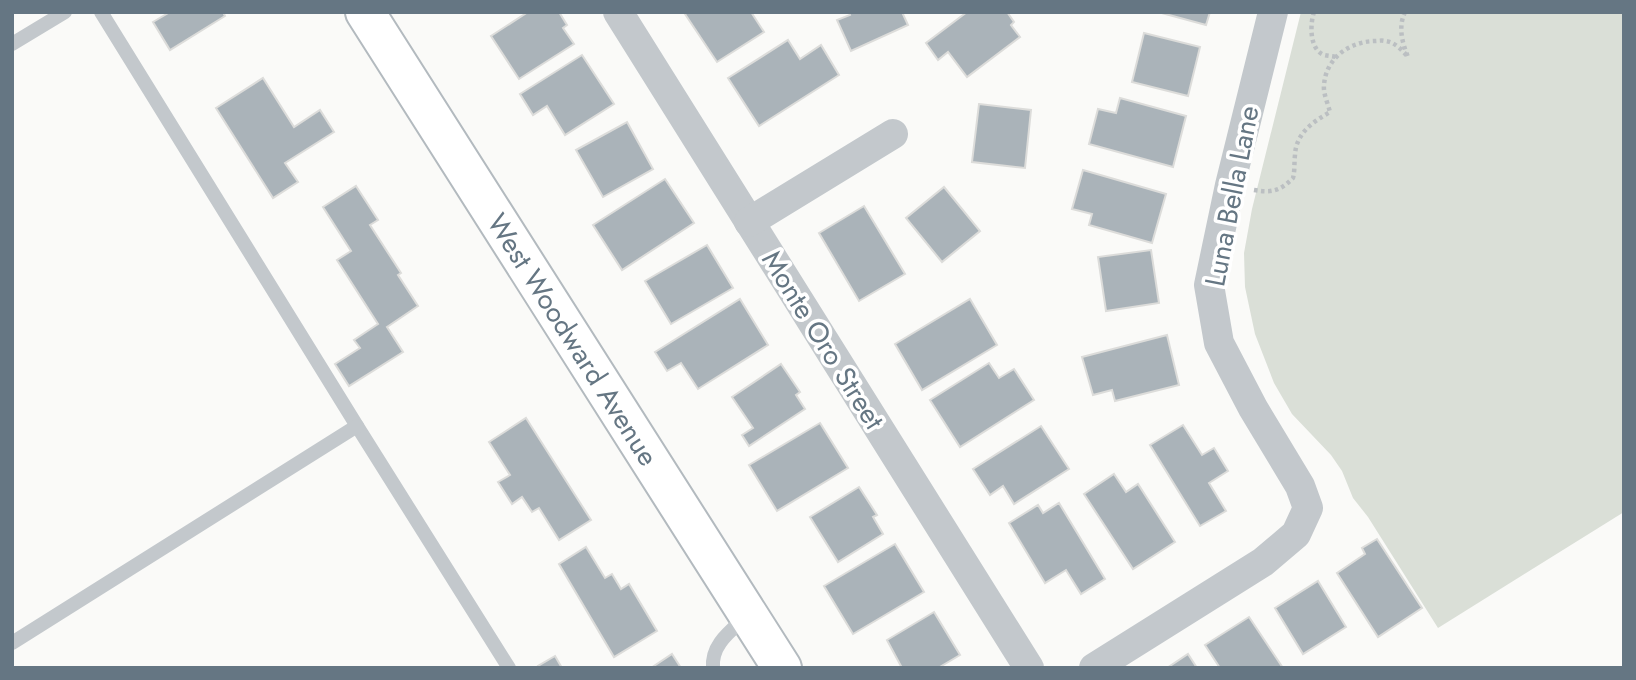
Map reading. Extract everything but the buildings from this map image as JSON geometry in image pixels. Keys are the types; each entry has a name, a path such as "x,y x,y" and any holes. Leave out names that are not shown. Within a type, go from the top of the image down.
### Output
{"street":[{"name":"West Woodward Avenue","path":"365,12 782,668"},
{"name":"Monte Oro Street","path":"618,12 1029,668"},
{"name":"Luna Bella Lane","path":"1094,668 1263,562 1296,534 1308,508 1300,486 1253,408 1219,343 1209,285 1230,185 1273,12"},
{"path":"749,222 893,134"}],"lane":[{"path":"12,44 65,12"},
{"path":"100,12 509,668"},
{"path":"12,643 357,426"},
{"path":"712,668 718,643 747,615"}],"path":[{"path":"1314,12 1311,35 1318,51 1323,55 1336,57"},
{"path":"1230,185 1270,193 1285,186 1293,178 1298,139 1310,125 1330,112 1324,89 1330,64 1354,44 1364,41 1386,41 1396,45 1408,57 1403,45 1401,21 1405,12"}],"shaded area":[{"path":"1301,12 1624,12 1624,512 1438,628 1368,517 1353,498 1342,471 1331,455 1292,414 1274,383 1255,334 1245,287 1244,253 1252,209"}]}
